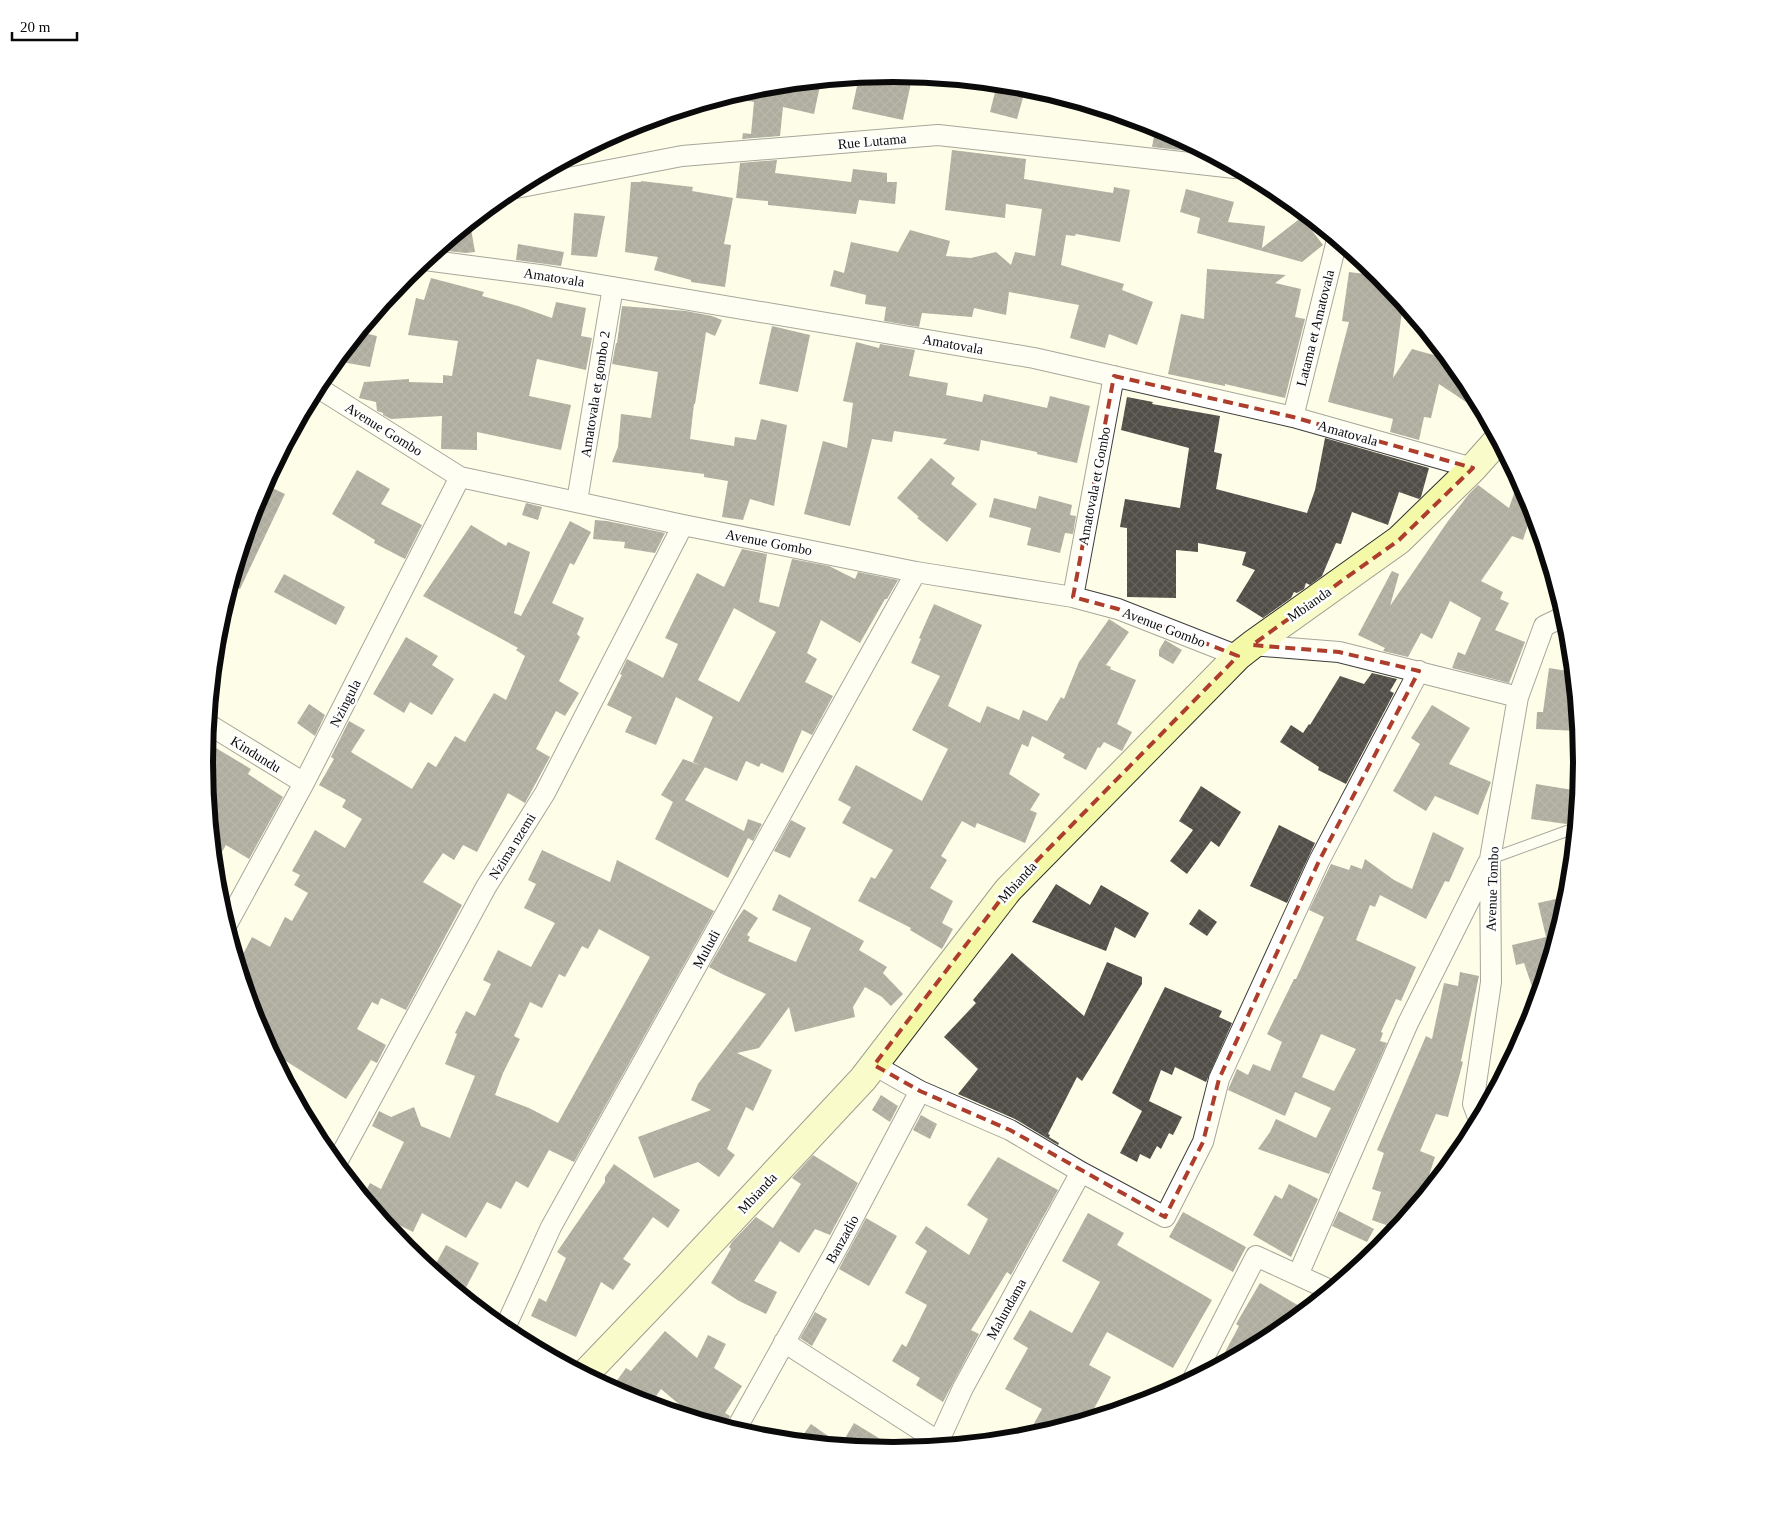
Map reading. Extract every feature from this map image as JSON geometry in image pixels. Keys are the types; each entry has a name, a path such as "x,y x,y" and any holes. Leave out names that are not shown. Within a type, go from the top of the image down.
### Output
{"street":[{"name":"Rue Lutama","path":"536,184 682,156 938,135 1218,166"},
{"name":"Latama et Amatovala","path":"1293,417 1335,246"},
{"name":"Amatovala","path":"434,261 547,276 1034,358 1293,417 1474,468"},
{"name":"Amatovala et gombo 2","path":"577,501 613,287"},
{"name":"Amatovala et Gombo","path":"1073,597 1114,376"},
{"name":"Avenue Gombo","path":"324,391 460,477 683,525 916,572 1073,597 1245,650 1340,652 1518,697"},
{"name":"Mbianda","path":"589,1370 864,1079 1008,890 1245,650 1399,540 1474,468 1494,445"},
{"name":"Nzingula","path":"231,917 304,784 460,477"},
{"name":"Nzima nzemi","path":"340,1157 486,887 545,793 683,525"},
{"name":"Muludi","path":"507,1323 551,1227 916,572"},
{"name":"Avenue Tombo","path":"1476,1112 1473,1104 1491,982 1490,859 1518,697 1544,626 1558,620"},
{"path":"874,1065 920,1091 1010,1130 1081,1172 1164,1217 1204,1142 1219,1079 1319,861 1420,671"},
{"name":"Kindundu","path":"214,728 304,784"},
{"path":"1298,1275 1408,1023 1490,859"},
{"name":"Banzadio","path":"739,1424 836,1250 920,1091"},
{"name":"Malundama","path":"939,1441 963,1388 1081,1172"},
{"path":"1198,1370 1256,1256 1325,1287"},
{"path":"784,1342 934,1441"}],"lane":[{"path":"1490,859 1569,830"}],"highlighted area":[{"path":"1114,376 1293,417 1473,468 1399,540 1252,645 1339,652 1419,671 1319,861 1219,1079 1203,1142 1165,1217 1010,1130 920,1091 874,1065 1008,890 1238,656 1118,609 1073,597"}],"building":[{"path":"911,83 903,120 852,109 858,84"},
{"path":"820,87 814,114 783,107 780,136 742,139 743,133 751,134 754,102 743,100"},
{"path":"995,90 1024,96 1017,119 990,112"},
{"path":"1154,135 1190,151 1152,147"},
{"path":"952,150 1026,159 1024,179 1113,193 1114,187 1130,190 1120,242 1076,234 1075,236 1066,235 1061,265 1124,284 1122,290 1153,302 1137,345 1109,334 1105,348 1070,338 1079,305 1009,292 1006,315 974,308 972,317 922,313 919,327 884,321 886,307 865,304 866,295 830,286 834,270 844,273 851,242 898,252 910,230 950,241 946,256 971,258 996,252 1011,265 1015,252 1035,256 1042,209 1006,204 1005,218 945,210"},
{"path":"777,160 775,173 851,182 853,169 887,173 887,182 897,182 895,204 859,200 856,214 768,205 768,201 736,198 740,163"},
{"path":"641,181 693,187 692,191 733,198 724,244 731,245 725,287 691,282 691,280 654,270 658,257 625,252 631,182"},
{"path":"1186,189 1234,202 1228,222 1265,226 1262,248 1300,218 1306,222 1323,245 1302,262 1197,233 1200,218 1180,212"},
{"path":"574,213 605,216 597,257 571,255"},
{"path":"471,229 475,252 445,251"},
{"path":"518,244 564,252 561,266 516,260"},
{"path":"1207,269 1286,275 1275,283 1301,289 1295,317 1305,319 1285,398 1225,384 1225,386 1168,374 1181,314 1204,319"},
{"path":"1349,272 1366,274 1402,312 1393,378 1412,349 1437,356 1471,405 1439,384 1431,418 1424,417 1419,440 1390,432 1393,419 1328,402 1349,322 1342,321"},
{"path":"431,278 484,292 482,296 552,318 556,302 586,308 581,336 592,338 586,370 537,359 529,396 571,405 561,450 477,432 477,450 441,449 442,416 391,419 377,411 376,402 359,398 364,382 409,379 409,382 443,383 443,375 452,376 458,341 408,335 416,298 424,300"},
{"path":"622,306 686,311 722,320 715,336 706,332 690,439 734,446 735,437 756,440 761,419 787,425 774,506 750,499 743,520 722,517 728,481 704,477 704,474 612,462 618,447 621,414 651,418 658,372 612,364"},
{"path":"772,326 810,335 798,392 759,384"},
{"path":"366,334 377,336 370,367 344,362"},
{"path":"856,342 879,348 880,344 915,350 909,376 948,383 946,395 982,402 984,394 1047,408 1050,396 1090,406 1077,463 981,440 979,451 943,444 947,439 894,431 892,442 872,439 850,526 804,514 823,441 847,448 853,403 843,401"},
{"path":"1127,397 1153,402 1152,404 1220,416 1214,452 1222,454 1216,489 1307,513 1315,490 1325,438 1429,468 1421,497 1419,499 1399,492 1388,525 1352,512 1341,544 1336,543 1322,576 1310,585 1306,583 1304,589 1297,593 1294,592 1291,598 1263,618 1236,601 1255,570 1242,565 1246,552 1198,543 1198,552 1176,550 1176,598 1127,597 1127,528 1120,527 1125,499 1180,508 1189,448 1121,430"},
{"path":"931,458 955,478 951,484 977,504 947,542 917,518 919,517 897,498"},
{"path":"357,470 390,489 381,504 422,525 405,559 374,543 375,540 332,514"},
{"path":"1478,485 1509,508 1515,490 1529,523 1523,540 1512,536 1481,581 1503,592 1500,599 1509,603 1495,630 1525,642 1509,683 1452,668 1458,652 1465,655 1481,618 1450,601 1432,639 1421,633 1408,657 1383,651 1385,648 1358,635 1392,571 1399,574 1390,606 1448,521"},
{"path":"271,488 285,494 240,589 236,587 249,544"},
{"path":"1039,496 1072,505 1070,515 1076,516 1073,534 1065,533 1060,553 1027,545 1031,528 989,517 994,498 1036,509"},
{"path":"526,503 542,507 538,520 522,515"},
{"path":"595,520 665,533 655,553 624,548 625,542 593,539"},
{"path":"570,521 591,532 574,565 570,563 552,603 584,618 577,634 580,637 559,681 579,693 565,716 556,711 536,749 550,757 525,803 508,793 477,852 463,845 454,860 443,853 423,882 462,905 406,1010 381,998 378,1005 372,1002 357,1029 386,1045 377,1063 371,1060 346,1099 281,1058 265,1023 242,957 252,937 270,947 285,917 292,921 308,893 294,885 300,875 292,871 315,830 345,848 362,819 342,807 346,800 319,785 334,759 331,757 349,721 365,730 351,752 412,789 428,762 436,767 455,736 465,742 494,693 506,700 525,656 516,650 518,648 423,596 471,525 506,546 508,542 530,552 514,613 521,616"},
{"path":"742,549 767,554 759,602 779,607 792,559 829,566 855,579 858,572 898,580 860,643 821,620 807,653 817,659 805,682 833,696 812,735 802,730 783,773 761,763 759,767 746,761 737,781 693,762 713,717 676,697 656,745 625,732 632,717 607,705 622,675 620,674 627,659 663,678 678,644 665,638 697,573 724,587","holes":["734,608 776,632 739,702 698,680"]},
{"path":"284,574 345,607 336,625 274,592"},
{"path":"934,604 982,625 948,706 980,723 987,706 1019,720 1023,710 1047,721 1061,697 1064,699 1079,662 1109,619 1129,632 1106,665 1111,667 1110,669 1136,680 1117,724 1132,732 1122,751 1104,742 1100,748 1098,747 1086,770 1063,758 1065,754 1032,736 1028,747 1022,744 1009,774 1040,794 1030,810 1037,813 1025,843 977,823 975,828 962,821 941,856 947,860 930,888 953,901 942,923 953,929 942,949 910,930 911,928 858,901 871,877 875,879 893,850 842,823 851,807 838,800 856,765 922,801 948,749 912,730 940,676 911,663 921,639 919,638"},
{"path":"406,637 438,656 432,665 454,679 432,715 410,702 404,713 373,694"},
{"path":"1165,640 1182,650 1173,664 1159,656 1159,650"},
{"path":"1549,668 1567,671 1572,731 1536,729 1537,712 1543,712"},
{"path":"1372,673 1397,679 1390,691 1394,693 1346,784 1318,770 1319,767 1280,742 1291,725 1303,733 1310,725 1340,676 1364,684"},
{"path":"309,704 325,715 315,736 297,723"},
{"path":"1432,705 1470,728 1449,764 1491,782 1478,815 1435,796 1426,811 1393,791 1420,744 1411,738"},
{"path":"213,746 251,769 248,774 283,797 249,859 226,845 220,855 214,807"},
{"path":"683,759 705,767 685,800 744,831 748,819 762,824 753,841 748,838 728,878 655,839 673,802 661,795"},
{"path":"1536,784 1572,790 1570,823 1566,824 1531,819"},
{"path":"1201,786 1241,812 1219,847 1211,841 1187,874 1170,861 1193,830 1179,821"},
{"path":"791,820 806,828 790,858 774,851"},
{"path":"1279,825 1315,843 1287,903 1250,886"},
{"path":"1433,832 1464,848 1449,882 1445,881 1426,919 1380,895 1375,907 1370,905 1356,940 1416,967 1401,1001 1396,999 1381,1032 1383,1033 1380,1041 1387,1043 1329,1174 1258,1149 1270,1132 1276,1119 1316,1138 1331,1108 1295,1092 1285,1116 1228,1090 1237,1069 1248,1075 1253,1064 1270,1071 1282,1042 1267,1034 1294,979 1296,979 1324,917 1309,910 1331,864 1349,870 1351,865 1362,869 1365,859 1394,880 1412,889","holes":["1321,1034 1356,1049 1334,1091 1302,1077"]},
{"path":"542,850 610,882 617,860 714,911 574,1162 549,1150 528,1188 516,1181 501,1209 487,1202 466,1238 422,1213 413,1232 397,1224 396,1226 366,1191 370,1183 381,1189 404,1142 372,1126 379,1111 391,1117 414,1107 421,1126 450,1138 475,1076 445,1064 457,1034 455,1033 466,1011 475,1016 491,984 483,980 498,950 531,967 555,923 524,908 536,884 528,880","holes":["599,929 650,957 558,1123 529,1108 495,1095 503,1073 520,1039 514,1036 530,1002 542,1008 559,974 565,977 582,946 588,949"]},
{"path":"1056,884 1090,905 1101,885 1149,913 1135,938 1115,927 1106,951 1032,922"},
{"path":"779,894 864,941 859,950 887,967 883,973 903,994 891,1006 882,997 865,987 853,1007 855,1017 795,1032 789,1007 759,1048 737,1053 772,1070 753,1111 746,1107 727,1149 735,1155 719,1177 698,1162 654,1178 638,1137 711,1110 691,1100 698,1084 766,994 709,967 735,922 744,909 758,918 747,935 750,937 748,941 796,962 811,928 772,910"},
{"path":"1559,898 1550,938 1533,990 1524,963 1516,965 1512,945 1546,937 1538,903"},
{"path":"1199,909 1217,922 1207,936 1189,924"},
{"path":"1012,953 1084,1016 1107,962 1142,977 1142,984 1082,1081 1077,1077 1048,1134 1050,1135 1049,1137 1059,1143 1058,1145 1015,1119 958,1094 978,1069 944,1037 976,1003 973,1000"},
{"path":"1460,972 1479,976 1461,1061 1463,1062 1448,1117 1436,1114 1420,1151 1435,1157 1427,1183 1390,1226 1372,1220 1381,1192 1372,1189 1384,1153 1377,1150 1426,1036 1432,1039 1444,983 1458,986"},
{"path":"1165,987 1222,1011 1219,1017 1232,1023 1206,1082 1175,1067 1172,1075 1161,1070 1149,1101 1182,1117 1173,1135 1169,1133 1161,1149 1157,1146 1150,1159 1140,1154 1137,1162 1120,1153 1142,1111 1112,1093"},
{"path":"881,1095 898,1106 890,1122 872,1110"},
{"path":"921,1115 937,1124 930,1139 913,1130"},
{"path":"813,1155 858,1183 830,1235 815,1229 799,1253 780,1241 754,1281 777,1292 766,1314 739,1301 711,1283 731,1249 729,1247 732,1242 756,1217 773,1228 801,1184 792,1178"},
{"path":"998,1157 1058,1190 1011,1275 1007,1272 971,1330 979,1334 943,1402 916,1385 920,1378 892,1361 902,1344 906,1347 927,1305 905,1293 927,1251 915,1243 926,1226 969,1255 988,1219 967,1205"},
{"path":"614,1164 680,1210 668,1228 653,1217 623,1259 631,1264 613,1290 601,1282 576,1337 531,1316 539,1298 546,1302 566,1258 557,1252 605,1182 605,1177"},
{"path":"1289,1184 1318,1199 1291,1257 1253,1235 1275,1195 1282,1199"},
{"path":"1339,1211 1374,1229 1367,1242 1332,1226"},
{"path":"1183,1212 1246,1247 1233,1272 1169,1237"},
{"path":"1088,1213 1124,1233 1117,1245 1212,1300 1173,1368 1107,1332 1089,1365 1111,1377 1092,1412 1032,1428 1042,1409 1005,1389 1028,1348 1013,1339 1030,1310 1072,1333 1100,1282 1062,1261"},
{"path":"866,1218 897,1236 869,1286 839,1269"},
{"path":"446,1245 479,1263 465,1290 435,1265"},
{"path":"1260,1283 1300,1307 1271,1328 1223,1357 1239,1326 1236,1324"},
{"path":"815,1312 827,1319 812,1346 800,1338"},
{"path":"665,1331 697,1358 708,1335 726,1344 714,1368 742,1386 725,1413 730,1416 727,1421 685,1409 661,1389 654,1399 615,1383 626,1368 631,1371"},
{"path":"854,1423 885,1442 849,1441 844,1441"},
{"path":"811,1424 833,1440 802,1437"}]}
